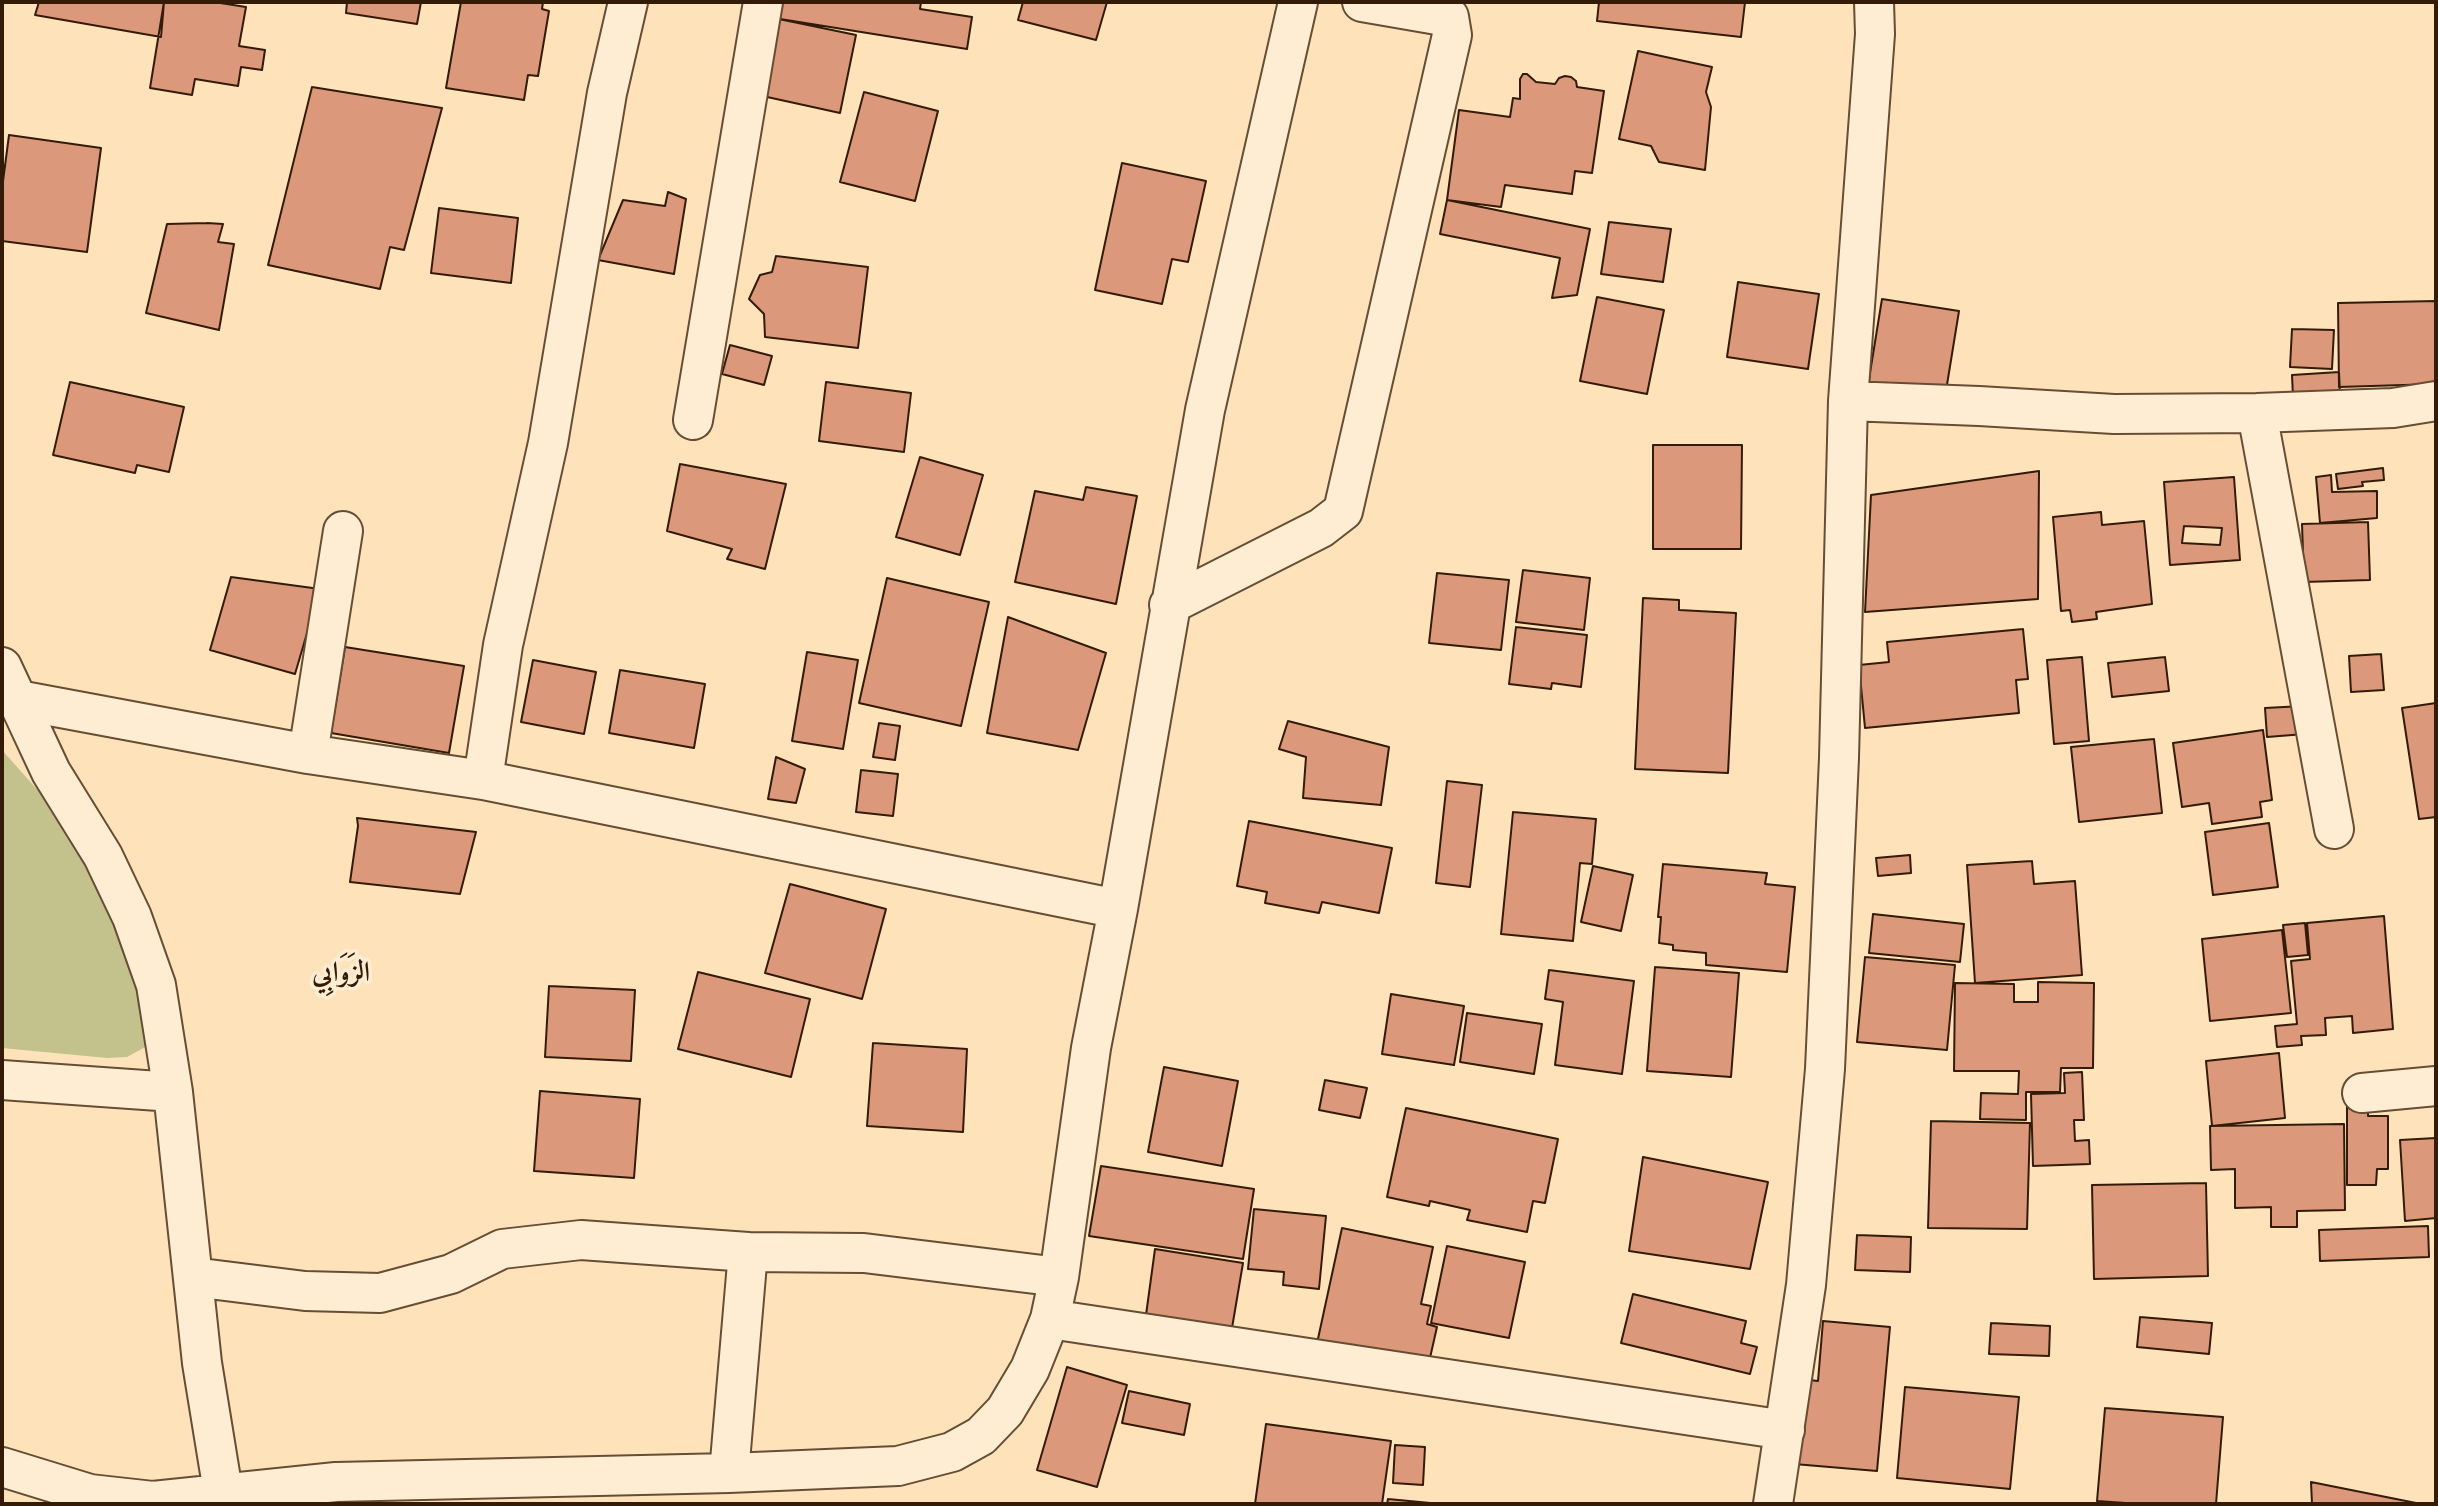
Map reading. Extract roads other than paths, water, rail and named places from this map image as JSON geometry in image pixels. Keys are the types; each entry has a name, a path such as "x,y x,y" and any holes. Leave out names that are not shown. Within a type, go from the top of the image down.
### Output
{"street":[{"path":"483,780 503,645 548,443 607,93 628,2"},
{"path":"693,420 763,2"},
{"path":"2,1467 90,1494 153,1501 224,1499 336,1482 729,1473 898,1466 952,1452 981,1436 1005,1411 1030,1369 1050,1319 1059,1277 1091,1048 1118,909 1205,410 1298,2"},
{"path":"1169,605 1321,528 1343,511 1452,35 1449,17 1362,2"},
{"path":"1773,1504 1806,1285 1825,1069 1839,758 1848,401 1874,48 1874,2"},
{"path":"1848,401 2114,414 2393,408 2436,401"},
{"path":"2257,413 2334,829"},
{"path":"308,754 343,531"},
{"path":"10,684 308,754 483,780 1118,909"},
{"path":"10,684 51,772 103,856 132,917 156,985 173,1092 202,1363 224,1499"},
{"path":"2,1080 173,1092"},
{"path":"2362,1093 2436,1086"},
{"path":"193,1277 305,1291 380,1293 451,1274 502,1249 580,1240 748,1252 864,1253 1059,1277"},
{"path":"729,1473 748,1252"},
{"path":"1050,1319 1785,1430"}],"district":[{"name":"الزَوَابِي","path":"341,974"}]}
